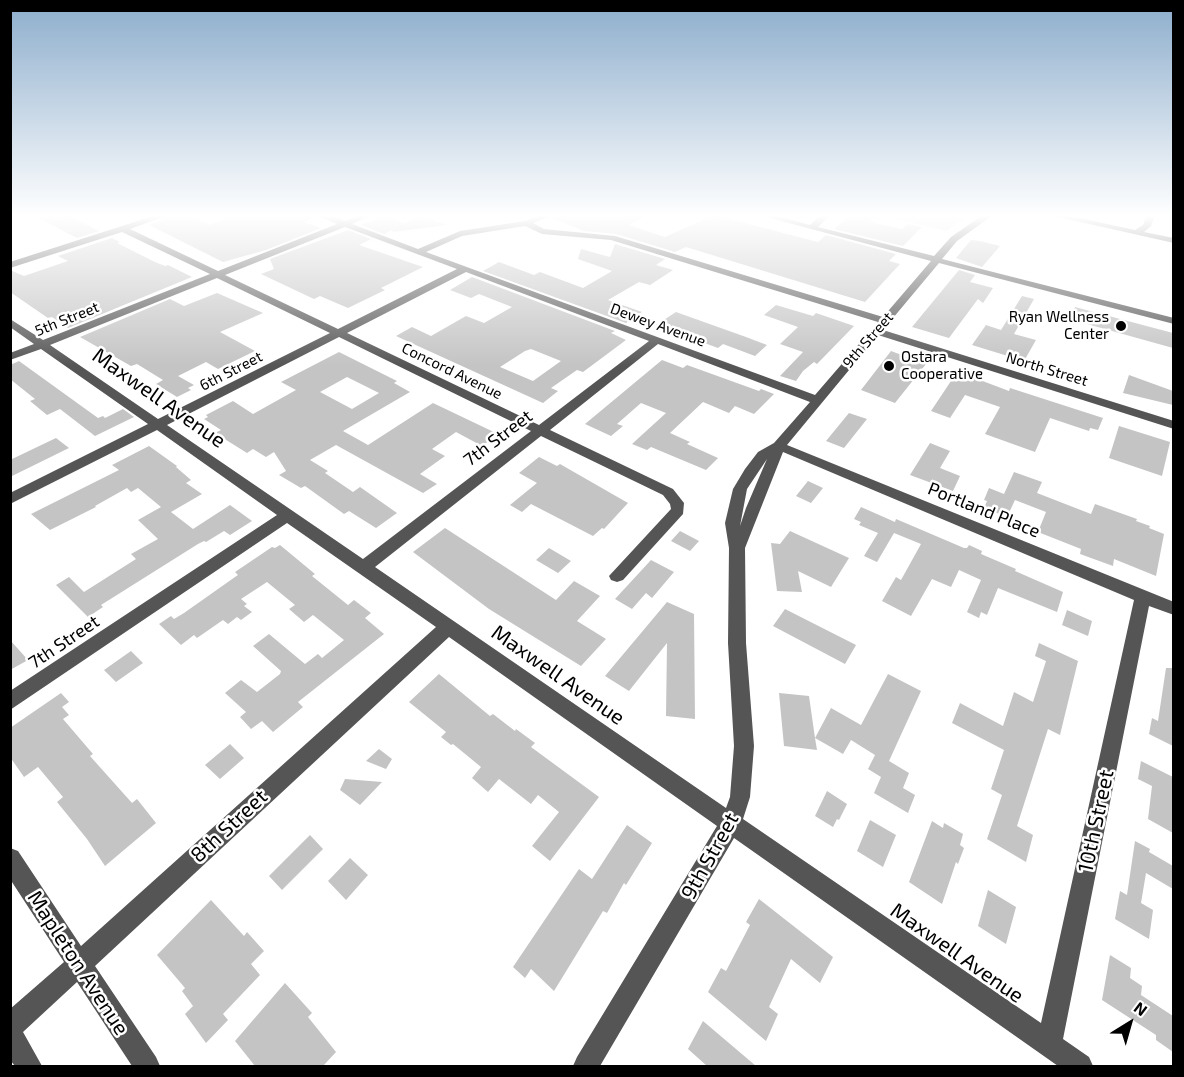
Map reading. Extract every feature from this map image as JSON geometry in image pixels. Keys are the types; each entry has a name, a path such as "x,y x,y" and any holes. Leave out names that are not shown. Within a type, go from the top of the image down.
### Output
{"street":[{"name":"Concord Avenue","path":"198,265 668,492 677,503 678,510 617,576"},
{"name":"5th Street","path":"10,357 243,265"},
{"name":"Dewey Avenue","path":"455,265 817,400"},
{"path":"702,265 885,321"},
{"name":"9th Street","path":"586,1066 731,824 740,796 744,746 737,641 737,548 779,446 932,265"},
{"path":"956,265 1173,321"},
{"name":"6th Street","path":"10,499 465,269"},
{"name":"Maxwell Avenue","path":"10,322 1080,1066"},
{"name":"North Street","path":"876,331 1173,424"},
{"name":"7th Street","path":"364,567 657,340"},
{"name":"Portland Place","path":"779,446 1173,609"},
{"name":"7th Street","path":"10,702 288,515"},
{"name":"10th Street","path":"1049,1044 1143,597"},
{"name":"8th Street","path":"10,1027 449,626"},
{"name":"Mapleton Avenue","path":"10,859 147,1066"},
{"path":"10,1034 29,1066"}],"building":[{"path":"56,265 169,265 192,277 68,328 52,317 48,318 10,292 10,270 24,276"},
{"path":"273,265 423,267 381,288 385,290 348,308 320,296 314,299 261,274 274,269"},
{"path":"493,265 508,265 534,275 540,272 583,288 612,271 596,265 657,265 673,270 650,285 639,282 608,300 642,312 626,323 483,271"},
{"path":"745,265 899,265 865,302"},
{"path":"959,270 975,275 970,282 993,288 983,303 978,299 949,338 912,327"},
{"path":"472,277 615,331 611,333 626,340 583,372 577,370 551,388 558,391 543,403 396,336 412,327 431,336 466,316 484,323 512,307 479,294 471,298 450,290","holes":["531,349 561,361 533,381 500,367"]},
{"path":"217,293 263,313 220,332 255,351 218,369 206,362 178,376 194,385 188,388 191,390 177,397 156,384 163,380 137,364 131,366 80,337 170,299 184,306"},
{"path":"1022,296 1034,299 1014,334 1036,340 1024,361 972,345 986,325 1001,330"},
{"path":"776,305 813,316 816,313 854,326 817,364 814,362 803,371 796,381 780,376 803,352 780,344 798,327 764,315"},
{"name":"Ryan Wellness Center","path":"1075,307 1173,333 1173,348 1069,319"},
{"path":"676,312 767,345 755,356 723,344 718,348 656,325"},
{"path":"891,351 926,364 895,403 861,390"},
{"path":"339,352 397,381 394,383 410,392 343,431 368,445 433,403 498,434 482,446 456,432 432,449 445,456 420,474 437,484 423,493 336,445 310,460 328,471 325,473 353,492 360,487 397,513 376,528 349,511 344,514 305,486 301,488 279,475 286,471 274,452 266,457 253,449 247,453 215,433 221,430 204,419 208,417 206,415 233,401 253,414 296,390 281,382","holes":["347,377 379,393 352,409 320,392"]},
{"path":"662,360 683,368 687,365 759,391 761,389 774,394 754,414 735,406 729,413 703,402 670,433 690,442 687,444 718,458 706,470 651,447 647,450 632,444 666,413 641,403 617,424 623,426 611,436 585,424"},
{"path":"19,361 98,418 103,416 105,418 123,409 134,417 95,436 60,409 47,415 30,401 35,399 10,379 10,365"},
{"path":"964,374 1009,391 1010,388 1103,418 1098,430 1090,428 1089,431 1050,418 1035,452 985,434 1000,407 965,395 950,418 931,411 955,375 962,377"},
{"path":"1129,375 1173,391 1173,405 1123,393"},
{"path":"849,413 867,419 844,448 826,441"},
{"path":"1119,426 1170,442 1162,476 1109,458"},
{"path":"56,438 69,448 10,477 10,460"},
{"path":"930,443 950,451 940,468 960,476 953,491 910,475"},
{"path":"149,446 177,466 191,480 186,483 202,494 171,512 193,529 230,505 252,521 230,535 224,531 198,544 101,605 103,607 88,617 56,585 69,577 84,592 136,559 131,554 158,539 138,520 161,507 138,488 131,492 127,488 96,507 50,530 31,514 119,470 112,465"},
{"path":"539,457 557,466 560,464 628,503 604,529 602,528 593,536 531,504 522,512 510,505 537,483 519,473"},
{"path":"1014,472 1042,482 1037,493 1091,514 1095,504 1137,519 1136,521 1164,534 1156,576 1114,559 1113,566 1080,554 1081,549 1038,532 1046,512 1015,500 1007,517 984,508 987,501 984,500 989,488 1004,494"},
{"path":"808,481 823,488 811,503 796,496"},
{"path":"861,507 964,548 969,545 982,551 981,554 1016,569 1015,571 1063,592 1057,612 998,588 987,615 981,612 979,618 967,612 981,580 959,570 951,587 932,579 911,616 882,601 896,577 901,580 921,544 894,533 877,562 864,556 878,533 859,525 861,522 854,519"},
{"path":"445,528 556,600 574,581 600,596 577,621 606,639 581,666 489,609 413,552"},
{"path":"680,531 699,541 690,551 671,541"},
{"path":"790,531 849,558 831,587 798,571 802,592 777,591 771,543 780,544"},
{"path":"280,545 315,574 312,576 348,605 354,600 371,613 365,618 384,634 298,702 303,707 273,732 262,721 251,729 240,717 246,712 225,693 241,680 257,692 280,674 281,671 253,646 269,634 305,664 318,654 322,658 344,640 313,615 304,622 289,609 295,605 267,582 241,599 247,604 244,606 252,612 241,620 237,617 228,624 223,620 197,638 194,635 181,645 159,624 171,616 174,619 184,613 238,575 235,572 272,547"},
{"path":"549,548 571,561 558,573 536,560"},
{"path":"651,560 674,572 652,598 646,593 632,609 615,599"},
{"path":"667,602 694,614 695,719 666,716 667,643 629,691 605,676"},
{"path":"785,609 856,645 845,664 773,626"},
{"path":"1067,610 1092,621 1088,636 1062,625"},
{"path":"10,640 28,660 10,670"},
{"path":"1039,643 1078,661 1060,735 1048,729 1017,826 1033,835 1026,862 987,839 1002,795 991,789 1004,750 952,723 960,703 1003,726 1014,692 1033,702 1046,661 1035,656"},
{"path":"131,651 143,663 116,682 104,670"},
{"path":"1166,668 1173,668 1173,746 1149,734 1152,718 1158,721"},
{"path":"439,674 490,716 493,714 535,743 531,747 599,797 550,861 532,846 559,812 538,795 531,804 499,779 488,792 472,778 481,767 441,737 446,732 409,702"},
{"path":"888,674 921,691 889,761 909,773 903,788 915,795 908,813 874,793 881,777 868,769 875,755 851,740 843,754 815,738 831,708 861,725"},
{"path":"61,693 69,702 62,707 69,715 63,719 93,754 90,756 132,803 137,799 156,823 105,866 57,802 63,797 38,767 24,777 10,757 10,728"},
{"path":"779,693 809,696 817,750 784,746"},
{"path":"230,744 244,758 220,779 205,765"},
{"path":"379,749 392,759 386,769 366,761"},
{"path":"1141,761 1173,777 1173,833 1148,819 1152,786 1138,779"},
{"path":"345,779 382,782 360,805 340,790"},
{"path":"827,791 847,804 833,827 815,816"},
{"path":"870,820 896,835 883,867 857,851"},
{"path":"932,821 943,828 944,823 963,834 960,845 964,848 958,864 956,862 942,904 909,882"},
{"path":"627,825 652,843 626,885 624,883 607,913 603,911 554,991 531,969 525,978 513,967 579,869 592,879"},
{"path":"310,835 323,849 282,890 269,876"},
{"path":"1135,841 1173,866 1173,889 1146,873 1141,903 1153,910 1149,939 1115,919 1120,891 1127,895"},
{"path":"350,858 368,875 346,900 328,881"},
{"path":"988,890 1016,907 1006,944 978,926"},
{"path":"759,899 833,957 820,983 791,959 769,1007 778,1014 766,1041 708,992 721,968 726,971 750,925 746,922"},
{"path":"211,900 244,936 247,932 264,951 251,964 260,975 223,1014 228,1020 206,1043 185,1014 193,1006 182,991 185,988 157,955"},
{"path":"1110,955 1131,968 1130,978 1142,986 1141,995 1173,1016 1173,1052 1156,1040 1156,1035 1102,1000"},
{"path":"285,983 312,1013 308,1017 336,1052 323,1066 255,1066 235,1041"},
{"path":"703,1021 756,1066 707,1066 688,1049"}],"place":[{"name":"Ryan Wellness Center","path":"1121,326"},
{"name":"Ostara Cooperative","path":"889,366"}]}
